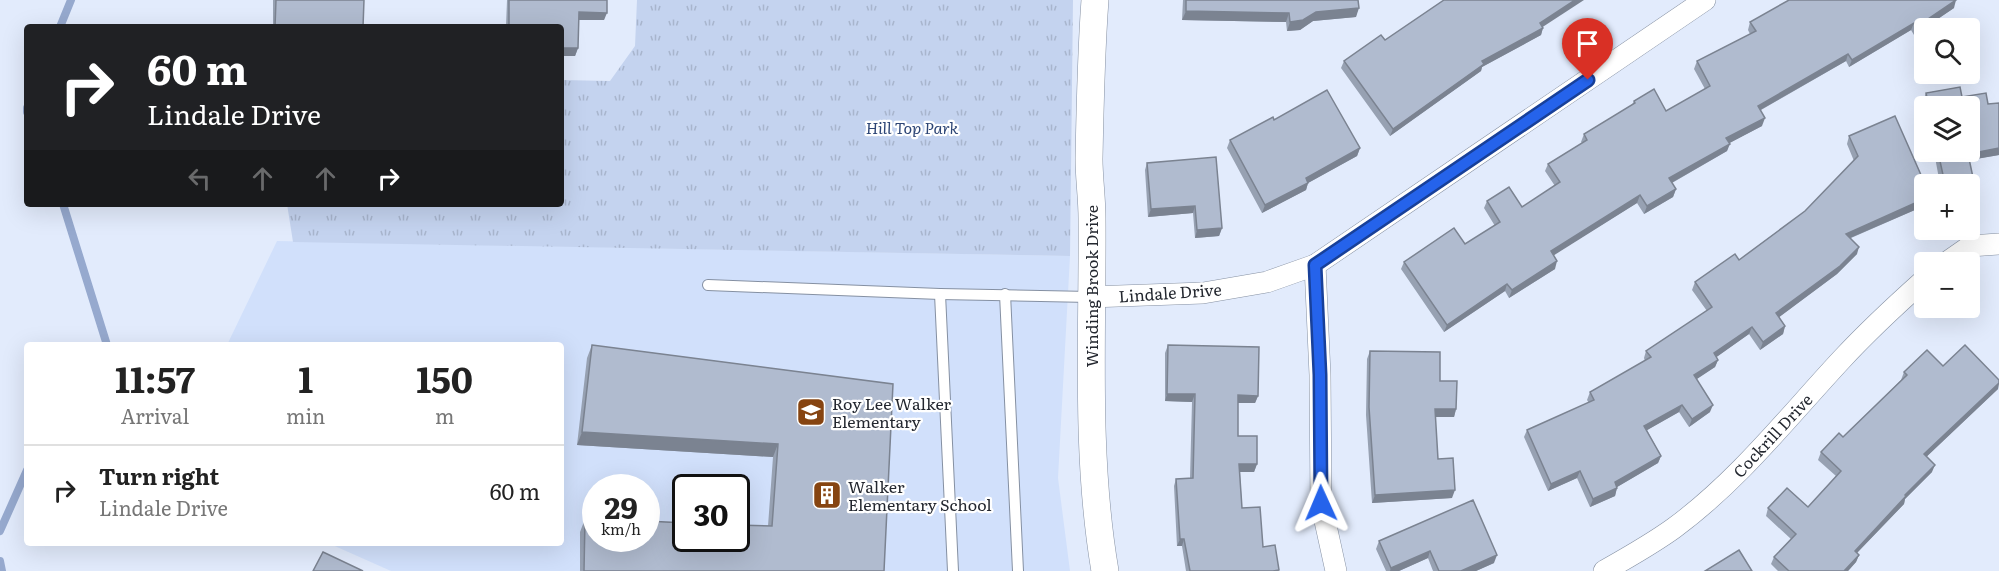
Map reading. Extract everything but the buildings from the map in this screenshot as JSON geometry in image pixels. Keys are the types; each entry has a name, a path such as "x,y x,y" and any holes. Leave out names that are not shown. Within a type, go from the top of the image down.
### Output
{"street":[{"name":"Winding Brook Drive","path":"1095,0 1089,161 1092,217 1090,297 1094,462 1105,571"},
{"name":"Lindale Drive","path":"1090,297 1203,293 1267,282 1315,265 1705,0"},
{"path":"1961,252 1970,246 1999,244"},
{"path":"1315,265 1320,375 1321,503 1336,571"},
{"name":"Cockrill Drive","path":"1604,571 1674,528 1724,485 1782,426 1842,359 1914,289"}],"lane":[{"path":"708,285 1090,297"},
{"path":"940,294 953,571"},
{"path":"1005,294 1018,571"}],"shaded area":[{"name":"Roy Lee Walker Elementary","path":"277,241 1070,256 1058,478 1070,571 391,571 335,546 564,546 564,342 228,342"}],"green space":[{"name":"Hill Top Park","path":"637,0 1073,0 1070,256 293,242 287,207 564,207 564,80 610,81 635,46"}],"waterway":[{"path":"61,24 71,0"},
{"path":"64,207 106,342"},
{"path":"0,531 24,477"},
{"path":"0,561 2,571"}],"place":[{"name":"Roy Lee Walker Elementary","path":"811,412"},
{"name":"Walker Elementary School","path":"827,495"}],"route":[{"path":"1321,503 1320,375 1315,265 1588,80"}]}
